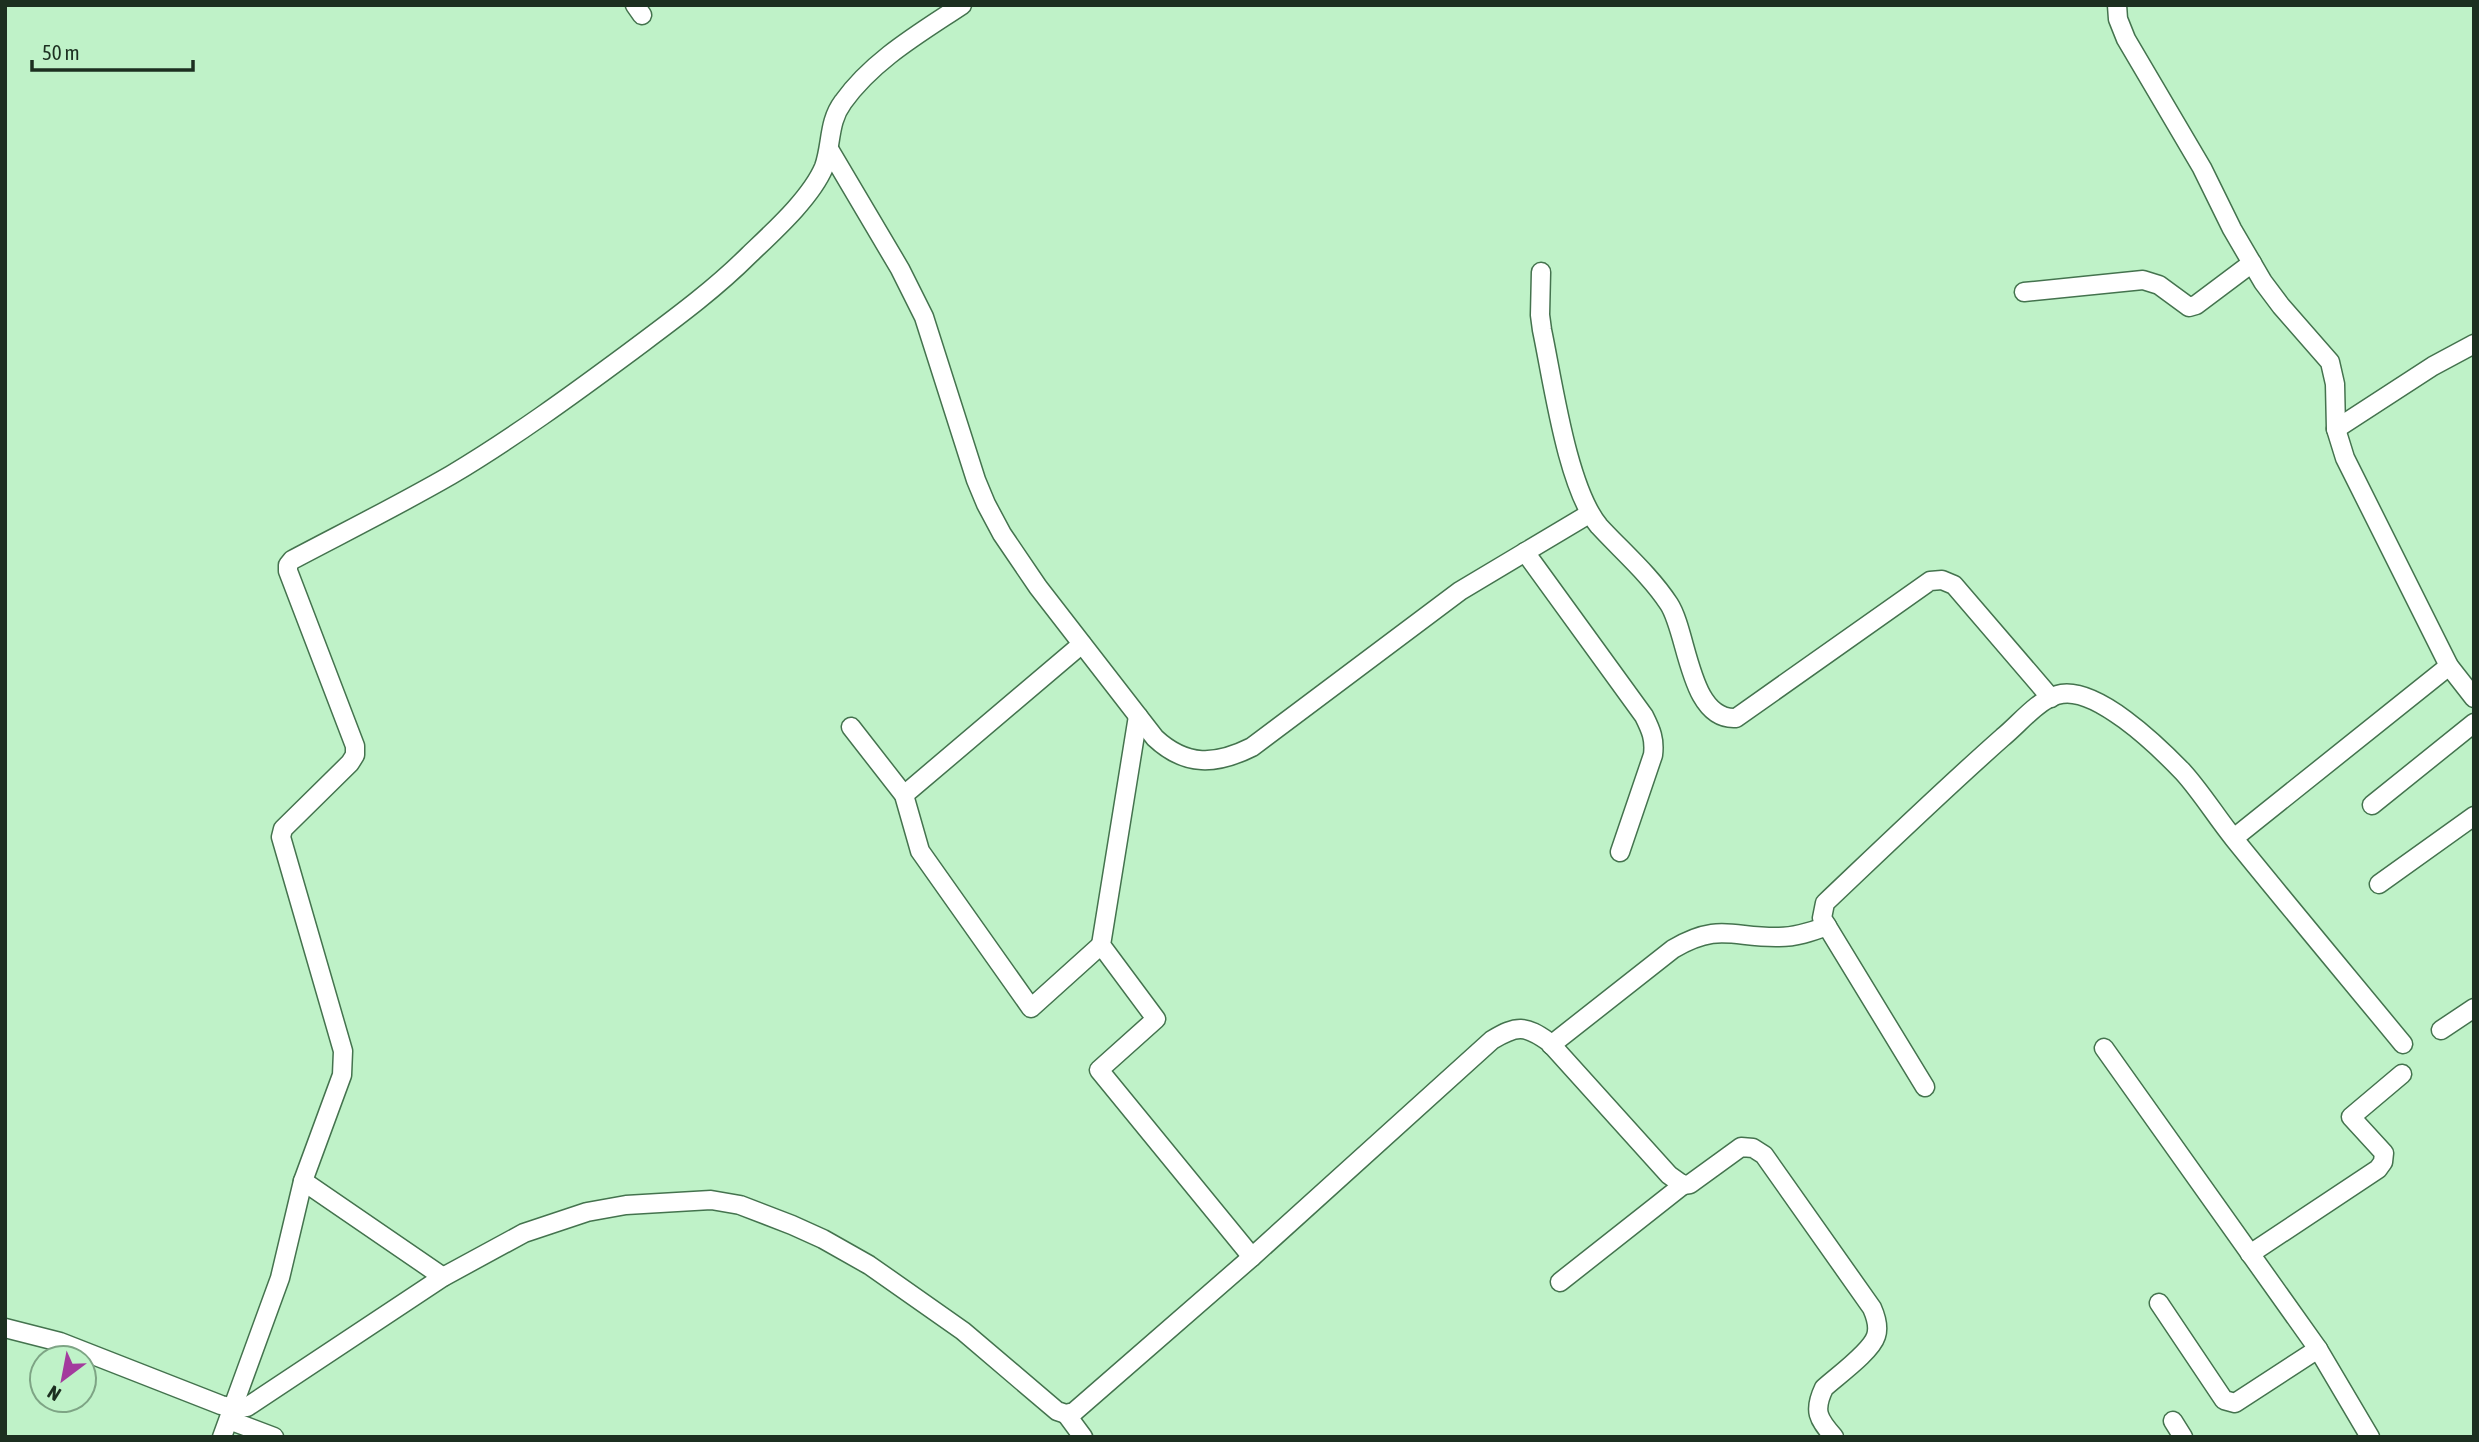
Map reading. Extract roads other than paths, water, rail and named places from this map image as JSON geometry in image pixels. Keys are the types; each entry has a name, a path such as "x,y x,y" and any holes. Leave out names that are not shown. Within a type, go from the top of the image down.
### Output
{"street":[{"path":"228,1422 280,1278 303,1181 344,1063 281,837 283,829 350,763 355,755 355,746 288,565 292,560 449,476 484,454 663,327 747,257 786,217 819,176 829,149 833,119 854,89 903,44 962,5"},
{"path":"2117,5 2118,19 2126,38 2202,168 2231,229 2281,306 2330,362 2335,384 2336,429 2346,458 2449,666 2474,698"},
{"path":"829,149 900,270 924,317 976,480 1002,534 1038,587 1155,738 1167,749 1198,760 1215,761 1231,758 1252,747 1460,591 1589,514"},
{"path":"2024,292 2143,280 2159,285 2189,307 2196,305 2252,262"},
{"path":"1541,272 1539,315 1565,440 1589,514 1669,604 1681,632 1693,677 1713,711 1720,716 1736,718 1930,581 1942,580 1954,585 2050,698"},
{"path":"2336,429 2433,366 2474,344"},
{"path":"1525,552 1644,716 1652,731 1654,742 1647,776 1620,852"},
{"path":"904,795 1082,644"},
{"path":"2234,838 2449,666"},
{"path":"1925,1087 1822,918 1825,903 1944,789 2050,698 2069,692 2083,696 2117,714 2184,773 2403,1044"},
{"path":"851,727 904,795 920,851 1031,1008 1101,945 1138,716"},
{"path":"2372,805 2474,723"},
{"path":"2379,884 2474,816"},
{"path":"1551,1045 1673,948 1686,941 1717,932 1796,936 1827,926"},
{"path":"1101,945 1156,1019 1099,1070 1252,1257"},
{"path":"2441,1030 2474,1008"},
{"path":"228,1422 443,1277 524,1233 587,1212 649,1202 711,1200 740,1205 823,1239 869,1265 963,1331 1057,1411 1066,1414 1074,1412 1252,1257 1492,1040 1509,1030 1527,1029 1551,1045 1669,1175 1683,1185"},
{"path":"2104,1048 2318,1349 2370,1437"},
{"path":"2250,1254 2378,1168 2383,1162 2384,1153 2351,1117 2402,1074"},
{"path":"1560,1282 1683,1185 1690,1184 1741,1147 1758,1150 1872,1308 1877,1327 1872,1344 1824,1388 1817,1406 1818,1416 1834,1437"},
{"path":"303,1181 443,1277"},
{"path":"2159,1303 2224,1400 2230,1404 2235,1404 2318,1349"},
{"path":"5,1328 60,1342 228,1422 274,1437"},
{"path":"1066,1414 1083,1437"},
{"path":"2174,1421 2183,1437"}]}
